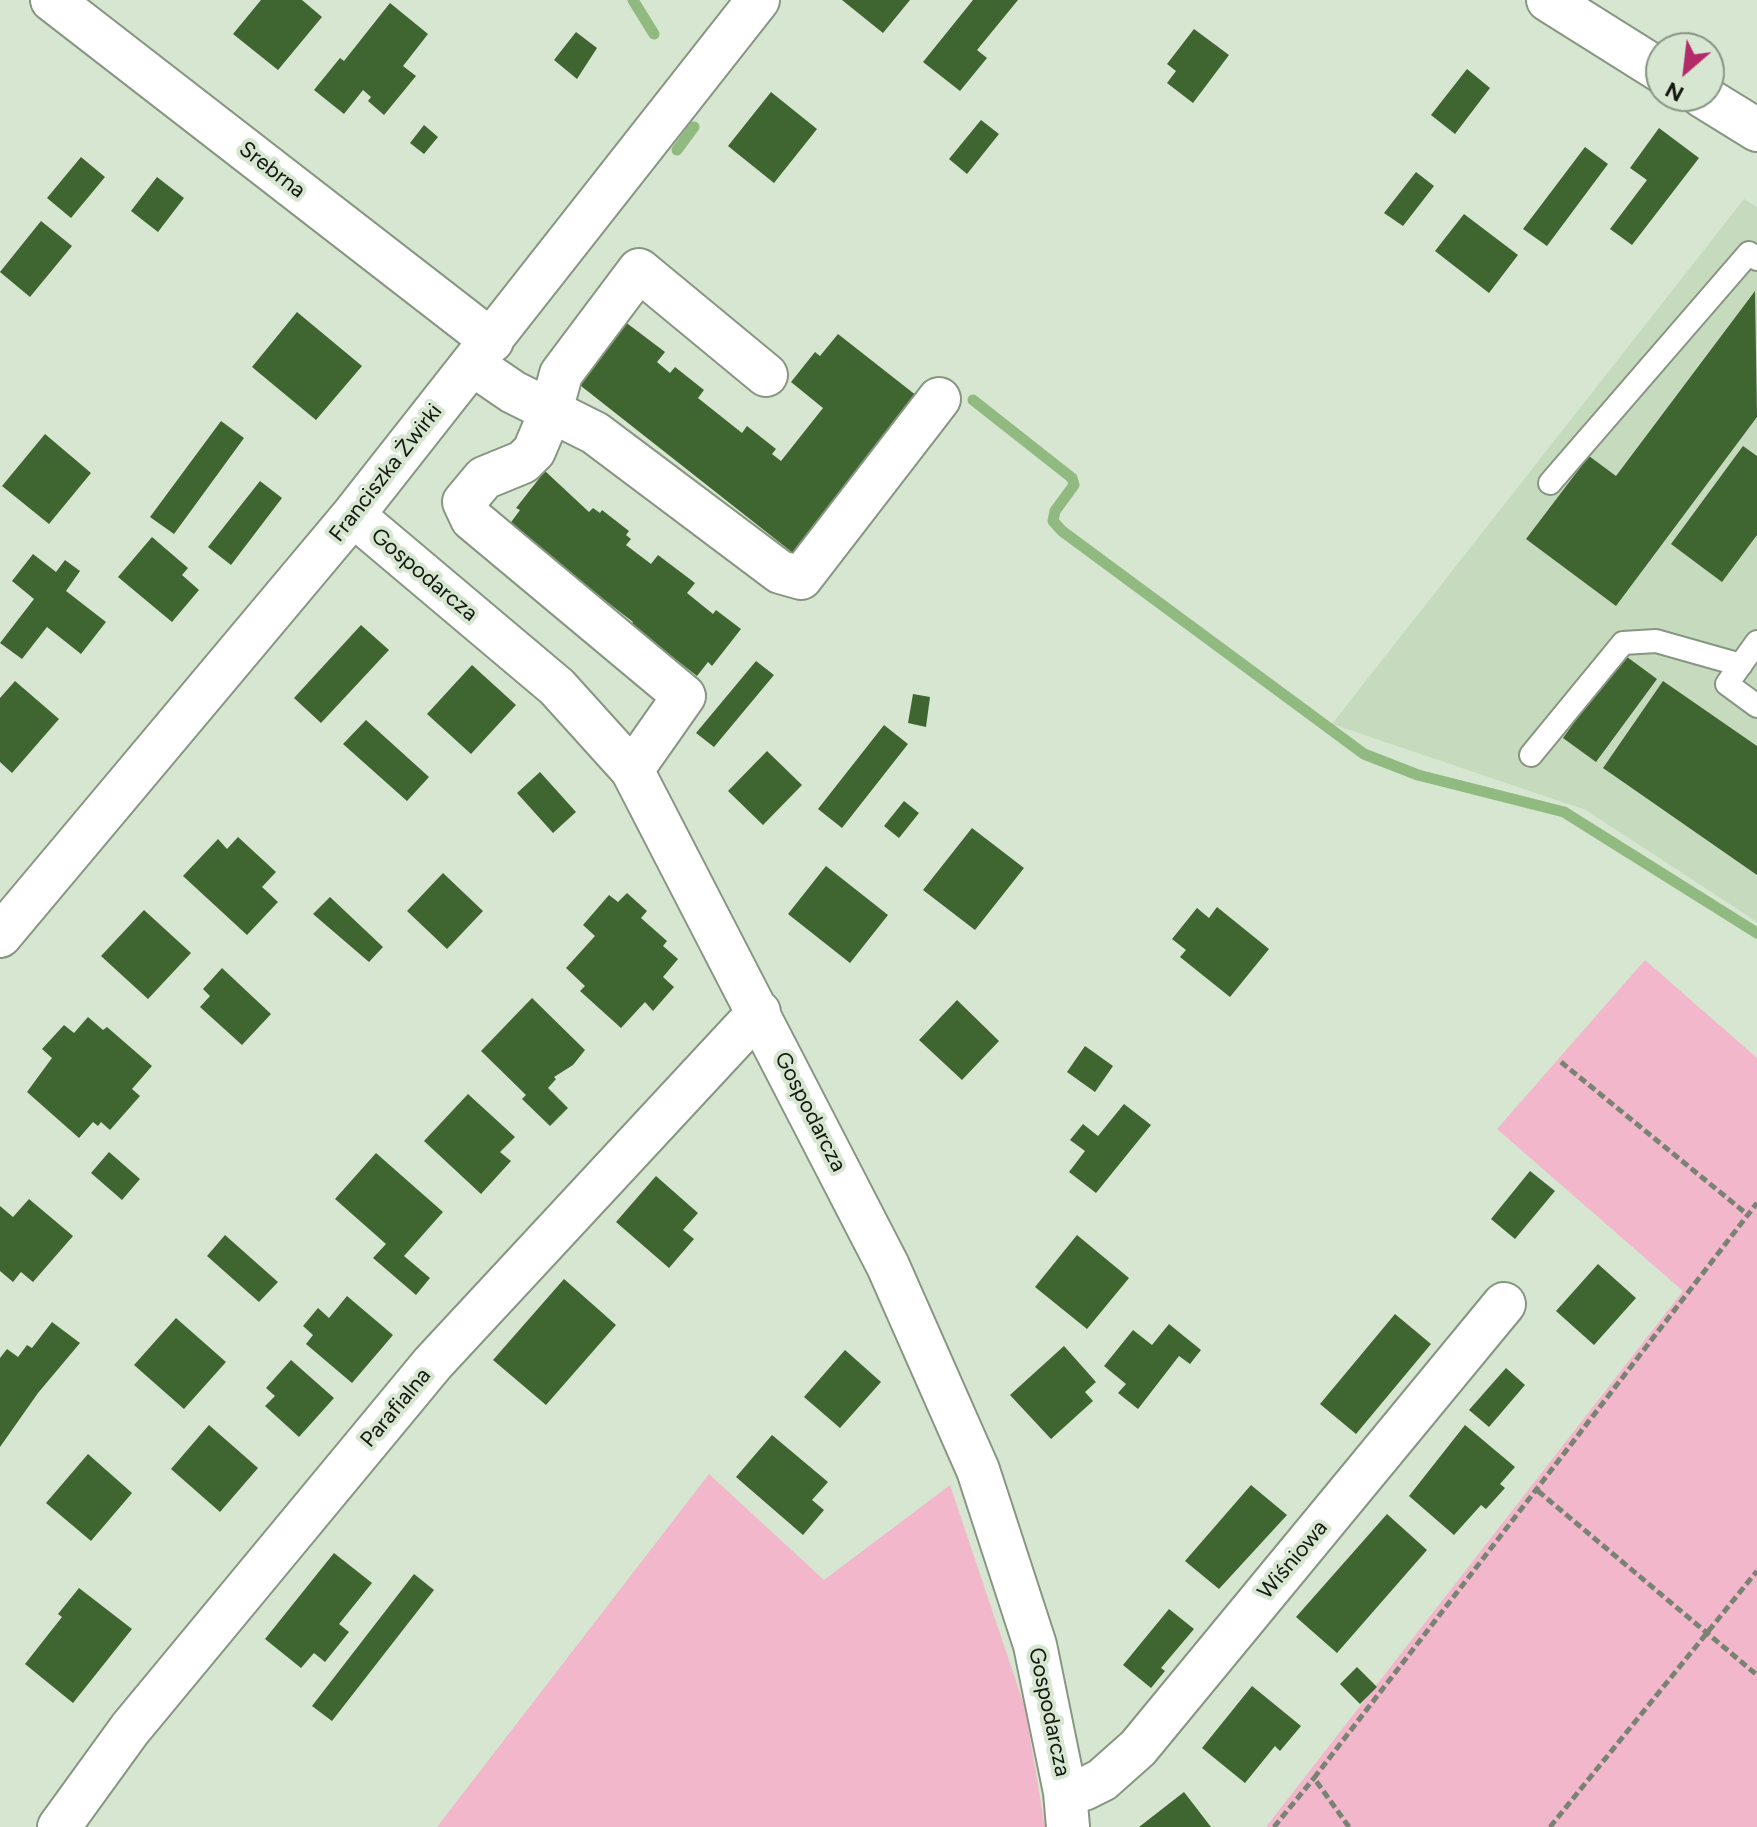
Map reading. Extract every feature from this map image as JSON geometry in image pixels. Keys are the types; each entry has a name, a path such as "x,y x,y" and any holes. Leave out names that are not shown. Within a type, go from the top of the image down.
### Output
{"street":[{"name":"Srebrna","path":"52,0 482,352 494,381 595,433 780,572 801,578 939,399"},
{"name":"Franciszka Żwirki","path":"2,931 353,515 758,0"},
{"path":"1548,0 1645,61"},
{"path":"1725,110 1757,130"},
{"path":"632,770 684,696 497,541 465,510 464,502 475,485 523,462 534,451 551,411 561,374 639,270 766,375"},
{"name":"Gospodarcza","path":"353,515 557,687 632,770 888,1266 978,1470 1035,1645 1067,1809"},
{"name":"Parafialna","path":"59,1827 130,1729 433,1363 759,1012"},
{"name":"Wiśniowa","path":"1067,1809 1084,1789 1102,1780 1138,1748 1504,1304"}],"lane":[{"path":"1550,483 1749,253 1757,259"},
{"path":"1531,755 1623,643 1656,641 1741,665"},
{"path":"1757,642 1727,684 1757,706"}],"path":[{"path":"1561,1062 1748,1215"},
{"path":"1274,1827 1538,1491 1757,1203"},
{"path":"1538,1491 1757,1675"},
{"path":"1550,1827 1757,1571"},
{"path":"1314,1778 1349,1827"}],"shaded area":[{"path":"1744,199 1757,207 1757,922 1586,810 1332,724"},
{"path":"1645,960 1757,1058 1757,1827 1266,1827 1683,1291 1497,1129"},
{"path":"709,1474 824,1580 950,1485 1025,1708 1045,1827 437,1827"}],"building":[{"path":"261,0 302,0 322,17 278,70 233,34"},
{"path":"842,0 910,0 883,33"},
{"path":"973,0 1018,0 977,50 987,58 960,91 923,62"},
{"path":"390,3 428,34 403,66 416,76 384,115 368,101 371,97 363,90 344,114 314,90 340,58 344,61"},
{"path":"1194,29 1229,55 1193,103 1167,83 1176,71 1167,64"},
{"path":"576,32 597,48 577,79 554,60"},
{"path":"1467,69 1490,88 1455,134 1431,115"},
{"path":"771,92 817,129 774,183 728,146"},
{"path":"981,120 999,134 967,174 949,159"},
{"path":"424,125 438,137 424,154 410,143"},
{"path":"1659,128 1699,158 1632,245 1610,229 1647,180 1630,168"},
{"path":"1585,147 1608,164 1547,246 1523,229"},
{"path":"81,157 105,177 71,218 47,198"},
{"path":"1416,172 1434,186 1403,226 1384,213"},
{"path":"157,177 184,198 158,232 131,211"},
{"path":"1464,214 1518,255 1489,293 1435,251"},
{"path":"41,221 72,246 30,297 0,272"},
{"path":"1755,291 1757,417 1616,606 1526,539 1589,456 1616,476"},
{"path":"297,312 362,366 316,420 252,367"},
{"path":"624,321 665,352 657,362 670,373 675,367 704,390 698,398 742,433 747,426 776,449 772,454 781,461 823,408 791,382 815,352 820,356 838,334 917,396 793,553 576,382"},
{"path":"221,421 244,438 174,534 150,517"},
{"path":"45,434 91,473 49,524 2,486"},
{"path":"1743,446 1757,456 1757,535 1722,582 1671,544"},
{"path":"545,471 589,512 593,508 600,513 602,510 629,531 626,535 631,539 626,545 651,564 658,555 695,583 687,593 713,614 716,610 741,629 712,666 708,662 697,676 665,651 662,654 629,627 633,622 584,584 581,588 509,525 520,510 516,508"},
{"path":"260,481 282,498 231,565 208,547"},
{"path":"152,537 188,568 182,575 199,590 172,622 118,577"},
{"path":"33,554 56,572 65,560 80,571 66,591 106,622 81,654 47,627 22,659 0,643 34,599 12,581"},
{"path":"361,625 389,650 321,723 294,698"},
{"path":"1623,654 1657,679 1596,762 1563,738"},
{"path":"756,661 774,675 714,747 696,733"},
{"path":"472,665 516,705 471,754 427,714"},
{"path":"15,681 59,719 12,773 0,762 0,698"},
{"path":"1663,681 1757,746 1757,875 1603,768"},
{"path":"913,694 930,697 926,727 908,723"},
{"path":"366,720 429,777 407,801 343,744"},
{"path":"884,725 908,744 842,828 818,809"},
{"path":"767,751 802,785 763,825 728,791"},
{"path":"540,772 576,812 553,833 517,793"},
{"path":"904,801 919,813 899,838 884,826"},
{"path":"972,828 1024,868 975,930 923,890"},
{"path":"238,837 276,872 262,887 278,902 247,935 183,876 218,839 227,849"},
{"path":"826,866 888,915 850,963 788,914"},
{"path":"443,873 483,911 447,949 407,911"},
{"path":"627,893 647,911 641,918 667,941 663,946 678,959 663,977 674,987 653,1011 645,1002 621,1028 580,991 585,986 566,968 595,936 583,925 609,895 618,902"},
{"path":"330,897 383,947 369,962 313,914"},
{"path":"1217,907 1269,949 1230,997 1180,957 1186,950 1172,939 1197,908 1209,918"},
{"path":"144,910 191,953 148,999 101,956"},
{"path":"222,968 271,1014 242,1045 200,1007 210,996 203,989"},
{"path":"532,998 585,1050 573,1065 554,1077 556,1079 548,1088 568,1108 550,1126 522,1099 526,1095 481,1051"},
{"path":"957,1000 999,1041 962,1080 919,1040"},
{"path":"88,1017 103,1030 107,1027 152,1066 132,1089 140,1096 110,1130 101,1122 98,1126 93,1122 79,1138 27,1092 52,1058 42,1049 64,1025 74,1033"},
{"path":"1085,1046 1113,1066 1095,1092 1067,1072"},
{"path":"468,1094 515,1137 500,1152 511,1161 481,1194 424,1141"},
{"path":"1124,1104 1151,1125 1096,1193 1069,1172 1085,1151 1070,1140 1083,1124 1098,1136"},
{"path":"109,1152 140,1179 122,1200 91,1173"},
{"path":"376,1153 443,1212 404,1256 430,1278 416,1295 373,1258 386,1244 335,1199"},
{"path":"1530,1171 1555,1191 1515,1239 1491,1219"},
{"path":"656,1176 698,1213 683,1230 694,1239 669,1268 616,1222"},
{"path":"29,1199 73,1236 33,1282 21,1272 13,1282 0,1271 0,1206 13,1217"},
{"path":"225,1235 278,1282 259,1302 207,1256"},
{"path":"1077,1235 1129,1278 1087,1329 1035,1287"},
{"path":"1598,1264 1636,1298 1594,1345 1556,1311"},
{"path":"564,1279 616,1325 546,1405 493,1360"},
{"path":"347,1296 393,1335 352,1383 306,1344 313,1335 303,1326 318,1308 329,1318"},
{"path":"1395,1314 1431,1344 1356,1434 1320,1404"},
{"path":"176,1318 226,1362 184,1409 134,1365"},
{"path":"52,1322 80,1343 38,1393 0,1447 0,1358 7,1349 18,1357 27,1345 32,1348"},
{"path":"1169,1324 1201,1350 1190,1364 1179,1356 1138,1409 1118,1393 1126,1384 1104,1366 1133,1330 1152,1345"},
{"path":"1064,1346 1096,1382 1085,1392 1093,1401 1051,1439 1010,1395"},
{"path":"845,1350 881,1382 840,1428 804,1397"},
{"path":"291,1360 334,1398 299,1437 265,1406 275,1396 266,1388"},
{"path":"1506,1368 1525,1385 1489,1427 1469,1410"},
{"path":"209,1425 258,1468 220,1512 171,1469"},
{"path":"1465,1425 1515,1467 1500,1484 1505,1488 1486,1509 1481,1505 1454,1535 1409,1496"},
{"path":"772,1435 828,1482 812,1500 824,1510 803,1535 736,1477"},
{"path":"88,1454 132,1493 91,1541 46,1503"},
{"path":"1251,1485 1287,1515 1219,1589 1185,1561"},
{"path":"1387,1514 1427,1550 1337,1653 1296,1617"},
{"path":"334,1553 372,1583 339,1624 349,1632 325,1662 314,1653 301,1668 265,1639"},
{"path":"414,1574 434,1590 332,1721 312,1706"},
{"path":"79,1588 132,1629 73,1703 25,1664 62,1617 58,1614"},
{"path":"1169,1609 1194,1629 1161,1668 1165,1671 1151,1688 1123,1665"},
{"path":"1357,1667 1377,1687 1360,1704 1340,1684"},
{"path":"1252,1686 1301,1726 1280,1751 1275,1746 1245,1783 1202,1748"},
{"path":"1184,1792 1211,1827 1139,1827"}],"waterway":[{"path":"633,0 654,34"},
{"path":"677,150 694,127"},
{"path":"973,400 1072,478 1074,485 1055,511 1053,521 1062,531 1364,754 1418,775 1564,812 1757,933"}]}
